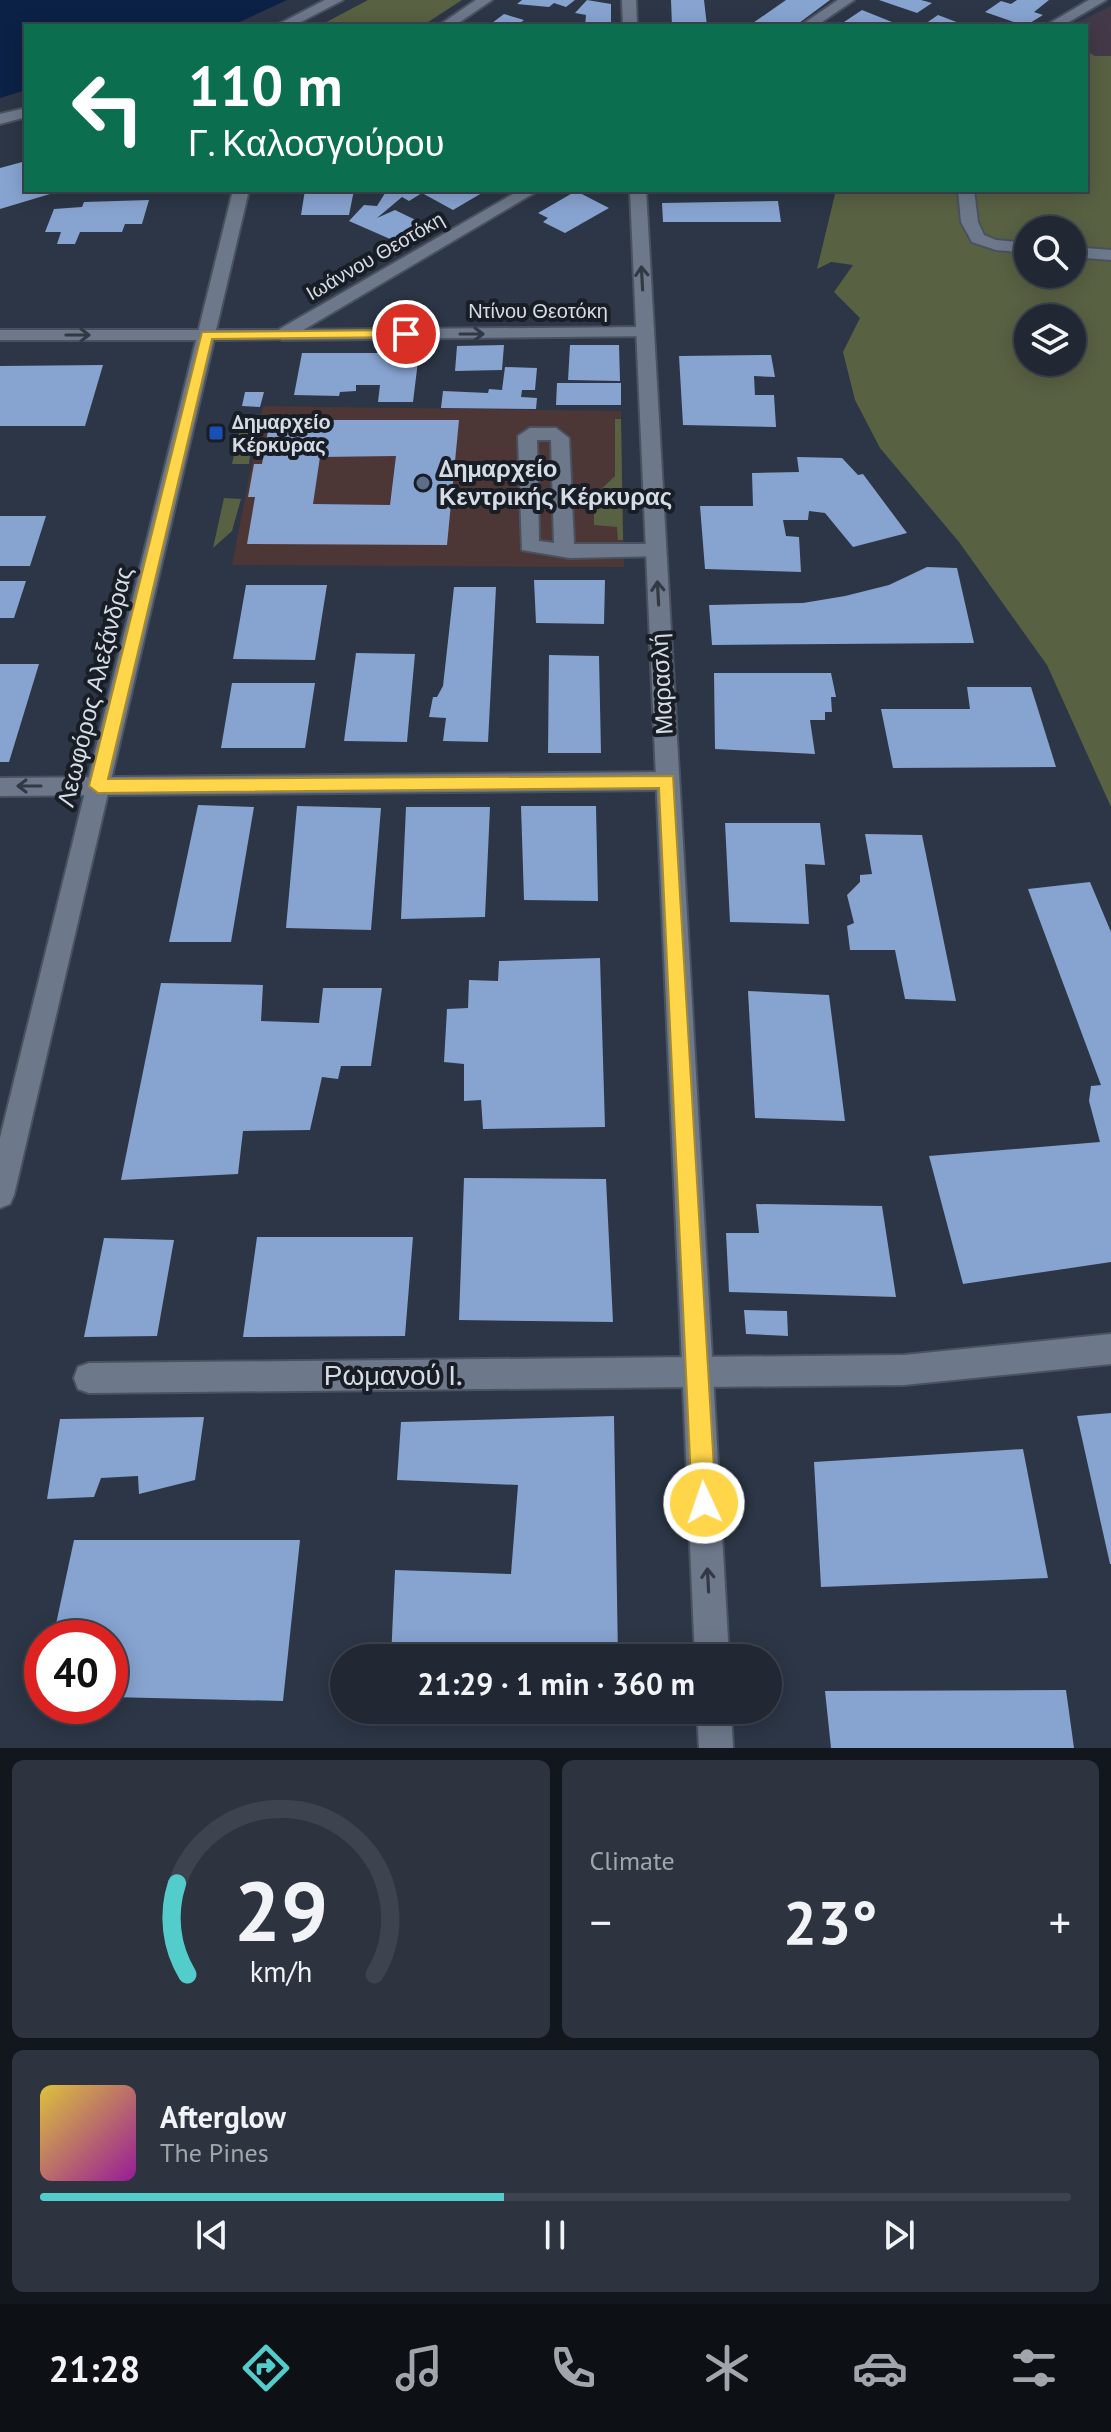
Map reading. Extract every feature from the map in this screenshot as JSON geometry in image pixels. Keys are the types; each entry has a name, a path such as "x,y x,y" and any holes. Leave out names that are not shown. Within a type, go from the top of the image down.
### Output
{"street":[{"path":"286,24 336,0"},
{"path":"448,24 485,0"},
{"path":"629,0 630,24"},
{"path":"810,24 847,0"},
{"path":"1056,24 1099,0"},
{"path":"0,119 24,113"},
{"name":"Λεωφόρος Αλεξάνδρας","path":"0,1195 241,192"},
{"name":"Ιωάννου Θεοτόκη","path":"282,335 528,192"},
{"name":"Μαρασλή","path":"638,192 711,1644"},
{"path":"966,192 968,226 975,238 993,245 1014,247"},
{"path":"1086,253 1111,255"},
{"name":"Ντίνου Θεοτόκη","path":"0,335 645,332"},
{"path":"564,549 560,438 556,434 530,434 527,436 529,545 564,549 656,551"},
{"path":"0,787 667,781"},
{"name":"Ρωμανού Ι.","path":"89,1378 904,1370 1111,1349"},
{"path":"715,1724 716,1748"}],"shaded area":[{"path":"1111,6 1111,56 1095,56 1088,52 1088,24 1074,24"},
{"path":"263,406 621,411 624,567 232,565"}],"green space":[{"path":"368,0 462,0 425,24 323,24"},
{"path":"1088,52 1095,56 1111,56 1111,807 1047,665 959,542 880,448 855,400 843,352 860,318 834,292 853,265 831,262 817,269 836,192 1088,192"},
{"path":"242,419 253,434 249,464 232,464"},
{"path":"615,419 621,419 623,540 618,540 617,527 594,525 594,496 615,476"},
{"path":"224,498 241,499 232,531 213,548"}],"water":[{"path":"0,0 287,0 235,24 24,24 24,91 0,98"}],"building":[{"path":"522,0 575,0 566,7 554,3 549,7 517,4"},
{"path":"587,0 611,4 611,24 585,24 586,15 575,13"},
{"path":"671,0 704,0 707,24 672,24"},
{"path":"786,0 830,0 798,24 751,24"},
{"path":"879,0 921,0 932,3 917,13"},
{"path":"1017,0 1049,0 1034,12 1043,15 1028,24 1019,24 985,12 1001,1 1011,4"},
{"path":"862,10 897,24 841,24"},
{"path":"504,14 524,20 519,24 491,24"},
{"path":"938,15 962,24 925,24"},
{"path":"24,162 24,192 57,192 0,209 0,168"},
{"path":"305,192 354,192 349,215 301,215"},
{"path":"386,192 484,192 453,210 422,193 409,201 402,197 377,218 395,210 426,225 397,242 349,221 364,205 377,206"},
{"path":"574,192 609,208 565,233 543,222 548,218 538,213"},
{"path":"149,200 142,224 125,224 122,232 80,232 75,244 57,244 61,232 45,232 54,209 82,207 84,202"},
{"path":"778,201 781,222 663,222 662,203"},
{"path":"504,345 502,370 455,371 457,346"},
{"path":"570,345 619,345 620,381 568,380"},
{"path":"302,353 419,353 413,402 378,402 380,385 356,385 356,391 340,392 339,396 294,395"},
{"path":"771,355 775,377 754,376 755,395 774,395 776,427 683,425 679,356"},
{"path":"103,365 85,426 0,426 0,366"},
{"path":"505,367 537,368 535,390 522,390 521,397 537,398 536,409 441,408 443,391 488,393 489,389 502,390"},
{"path":"557,383 621,383 621,405 556,405"},
{"path":"245,392 264,392 260,407 242,406"},
{"name":"Δημαρχείο Κεντρικής Κέρκυρας","path":"270,420 459,420 447,545 247,544 255,497 248,497 254,464 262,464","holes":["396,456 390,505 313,504 320,457"]},
{"path":"797,457 842,458 858,475 863,474 907,533 853,547 825,513 809,511 808,520 783,520 786,536 799,537 801,572 705,569 700,506 753,506 752,473 799,472"},
{"path":"0,516 46,516 30,566 0,566"},
{"path":"927,567 957,568 974,643 712,645 709,605 803,603 845,596 889,585"},
{"path":"534,580 605,580 604,624 536,623"},
{"path":"0,581 26,581 14,618 0,618"},
{"path":"246,585 327,585 315,660 233,659"},
{"path":"454,587 496,587 488,742 443,741 446,718 429,717 433,697 437,697 443,686"},
{"path":"356,653 415,654 407,742 344,741"},
{"path":"549,655 599,656 601,753 548,753"},
{"path":"0,664 39,664 9,762 0,762"},
{"path":"714,673 831,673 836,697 831,697 832,712 825,712 825,720 810,720 815,754 715,749"},
{"path":"232,683 315,683 305,748 221,748"},
{"path":"967,687 1031,687 1056,767 893,768 881,709 970,709"},
{"path":"198,805 254,807 231,942 169,942"},
{"path":"297,806 381,808 371,930 286,928"},
{"path":"521,806 596,806 598,901 524,900"},
{"path":"406,807 490,807 485,917 401,919"},
{"path":"725,823 820,823 825,865 805,864 809,924 730,922"},
{"path":"865,834 922,835 956,1001 905,999 895,950 850,950 847,926 854,923 847,895 860,882 860,875 872,874"},
{"path":"1090,882 1111,932 1111,1262 963,1284 929,1156 1100,1142 1089,1101 1091,1086 1101,1085 1028,889"},
{"path":"600,958 605,1127 483,1129 481,1100 464,1101 464,1064 444,1062 447,1009 468,1008 469,980 498,981 499,961"},
{"path":"161,983 263,985 261,1021 319,1023 323,988 382,988 371,1066 341,1066 338,1079 322,1077 310,1130 243,1131 238,1174 121,1180"},
{"path":"748,991 829,995 845,1121 755,1118"},
{"path":"464,1178 606,1179 613,1322 459,1320"},
{"path":"756,1204 882,1206 896,1297 729,1292 726,1233 759,1233"},
{"path":"257,1237 413,1237 405,1336 243,1337"},
{"path":"104,1238 174,1240 157,1336 84,1337"},
{"path":"744,1310 787,1311 788,1336 746,1334"},
{"path":"1111,1413 1111,1564 1110,1564 1077,1416"},
{"path":"614,1416 618,1644 392,1644 395,1570 511,1574 518,1485 397,1480 401,1422"},
{"path":"204,1417 195,1480 139,1494 138,1476 101,1478 94,1497 47,1499 60,1419"},
{"path":"1023,1449 1048,1578 821,1587 814,1462"},
{"path":"74,1540 300,1540 283,1701 128,1697 128,1620 57,1620"},
{"path":"1066,1690 1074,1748 831,1748 825,1691"}],"place":[{"name":"Δημαρχείο Κέρκυρας","path":"216,433"},
{"name":"Δημαρχείο Κεντρικής Κέρκυρας","path":"423,483"}],"route":[{"path":"406,334 206,335 98,786 667,781 704,1503"}]}
